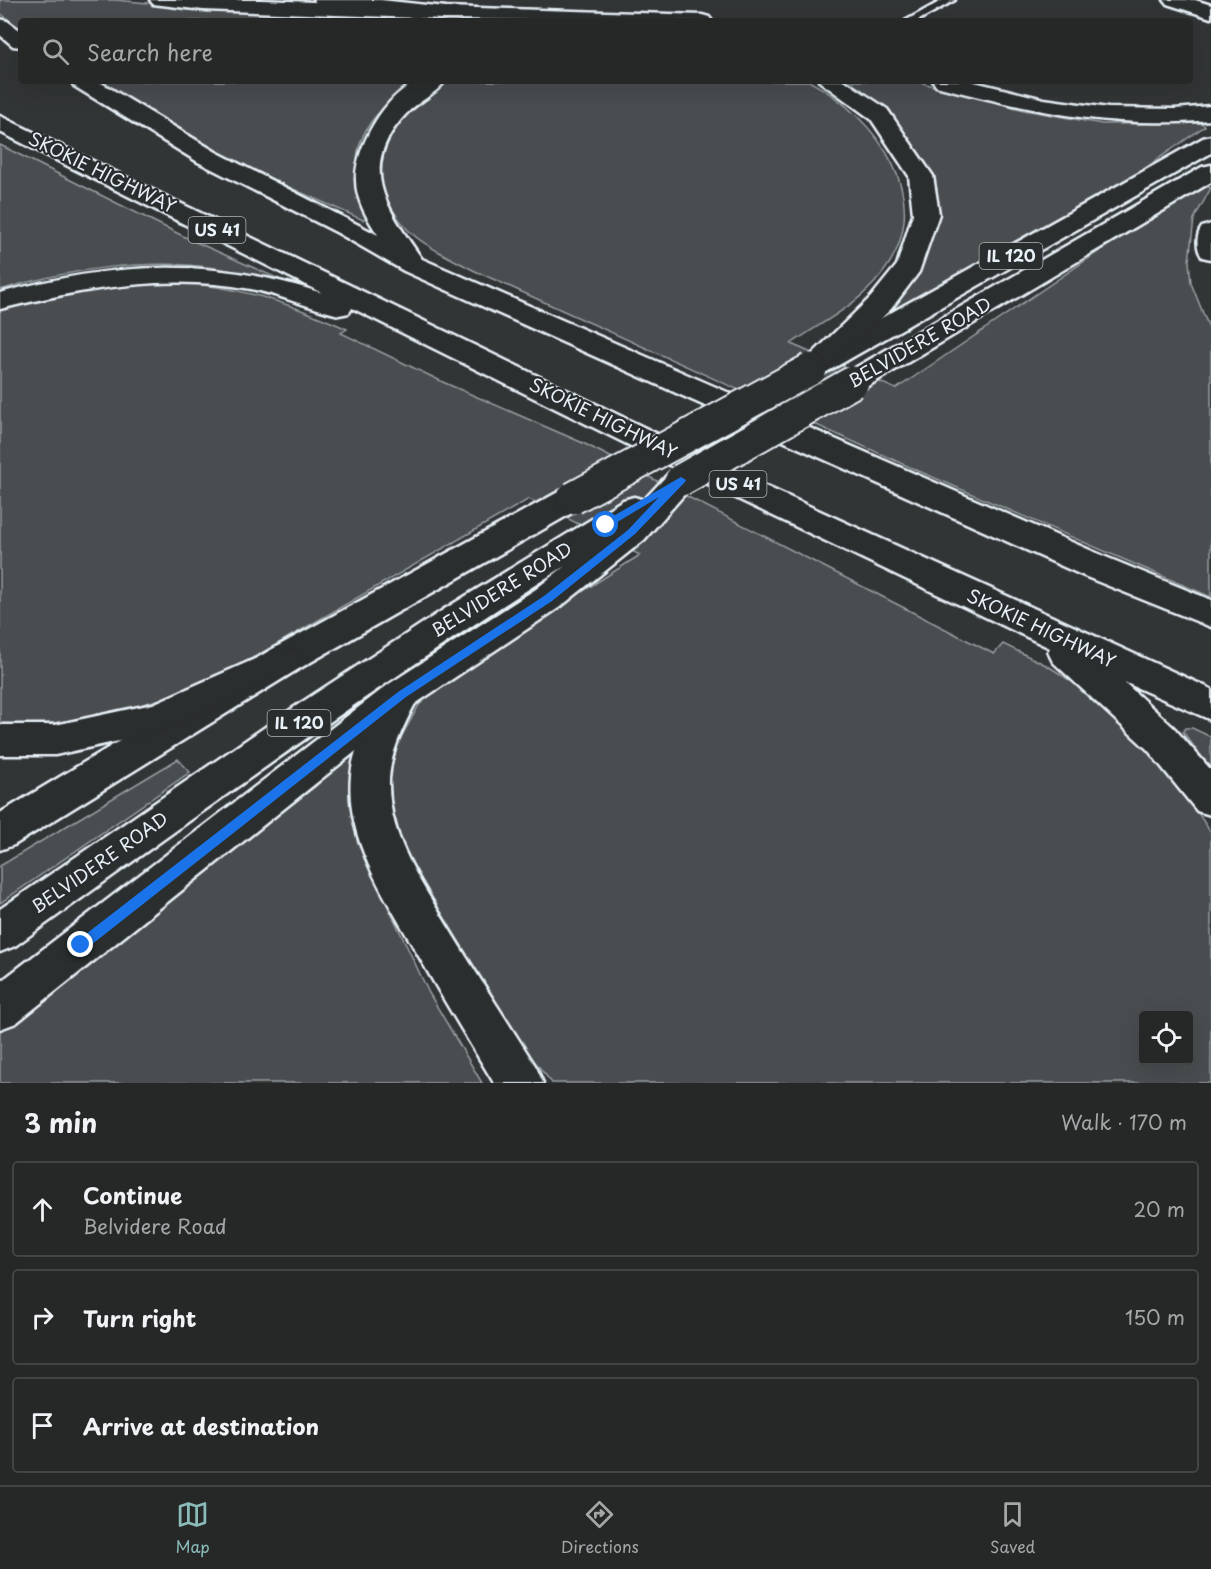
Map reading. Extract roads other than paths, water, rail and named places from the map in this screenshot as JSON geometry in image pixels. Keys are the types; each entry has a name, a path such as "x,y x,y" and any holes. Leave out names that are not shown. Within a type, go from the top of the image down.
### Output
{"main road":[{"path":"160,0 203,4 606,18"},
{"path":"324,0 445,13"},
{"path":"1174,0 1211,12"},
{"path":"0,26 18,38"},
{"path":"87,84 207,157 347,228 413,265 1096,567 1211,614"},
{"path":"413,265 372,200 367,177 370,156 383,126 401,105 430,84"},
{"path":"811,369 881,303 910,266 926,214 921,176 879,114 834,84"},
{"path":"955,84 1046,108 1110,117 1164,117 1211,113"},
{"name":"SKOKIE HIGHWAY","path":"0,123 434,337 1042,631 1211,705"},
{"name":"BELVIDERE ROAD","path":"0,833 282,661 573,498 811,369 1211,142"},
{"name":"BELVIDERE ROAD","path":"0,933 306,718 455,619 619,528 681,480 1211,172"},
{"path":"1211,232 1211,250"},
{"path":"0,301 51,285 154,273 239,279 434,337"},
{"path":"0,1008 402,694 548,598 619,528"},
{"path":"1042,631 1145,720 1188,766 1211,799"},
{"path":"0,740 55,741 160,717 282,661"},
{"path":"402,694 374,750 370,781 374,821 389,865 464,994 520,1083"}],"lane":[{"path":"916,18 950,0"}]}
